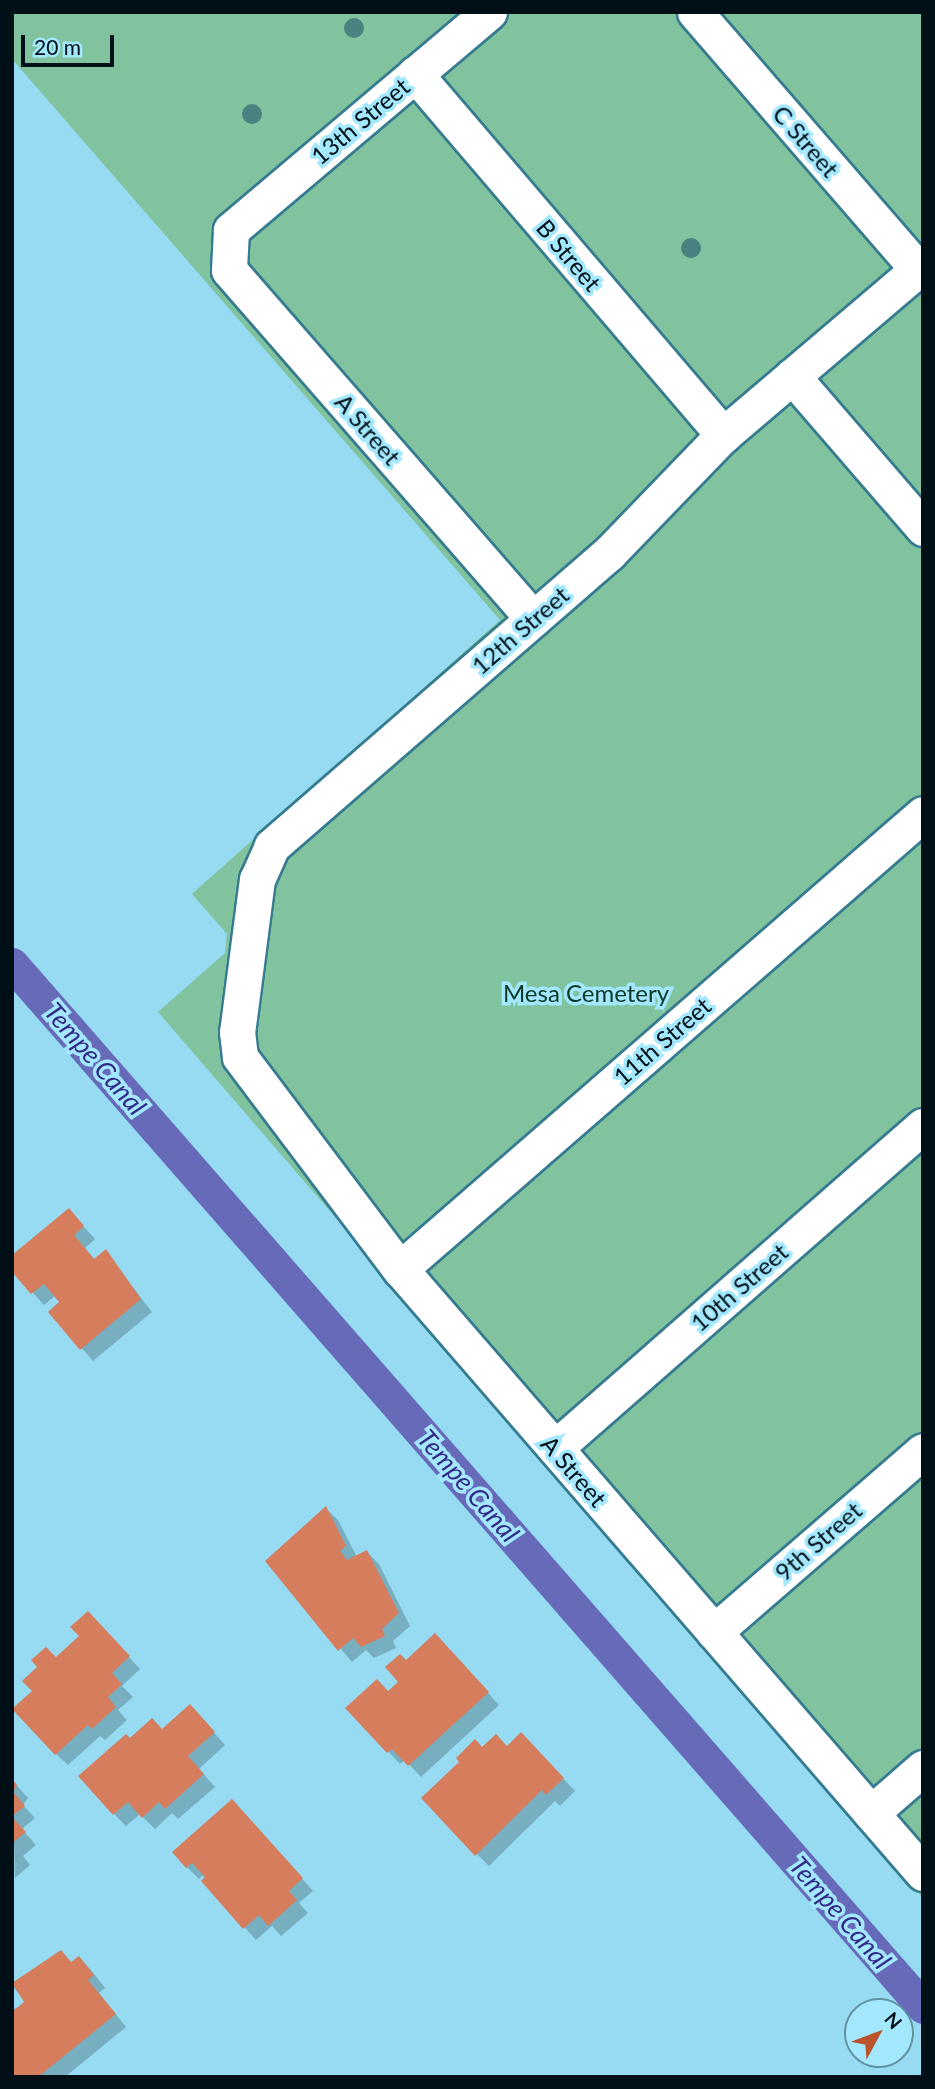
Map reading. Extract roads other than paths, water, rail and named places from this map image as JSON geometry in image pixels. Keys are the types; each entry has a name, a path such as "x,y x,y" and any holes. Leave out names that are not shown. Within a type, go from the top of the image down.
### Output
{"lane":[{"name":"13th Street","path":"231,230 489,12"},
{"name":"C Street","path":"695,12 920,267"},
{"name":"B Street","path":"415,74 723,435"},
{"name":"A Street","path":"231,230 229,270 533,619"},
{"name":"12th Street","path":"240,1057 237,1032 257,879 272,846 610,553 723,435 920,267"},
{"path":"792,376 923,528"},
{"name":"11th Street","path":"400,1269 923,814"},
{"name":"A Street","path":"240,1057 400,1269 923,1873"},
{"name":"10th Street","path":"555,1448 923,1126"},
{"name":"9th Street","path":"714,1632 923,1451"},
{"path":"871,1814 923,1769"}],"waterway":[{"name":"Tempe Canal","path":"12,964 923,2007"}],"park label":[{"name":"Mesa Cemetery","path":"586,993"}]}
